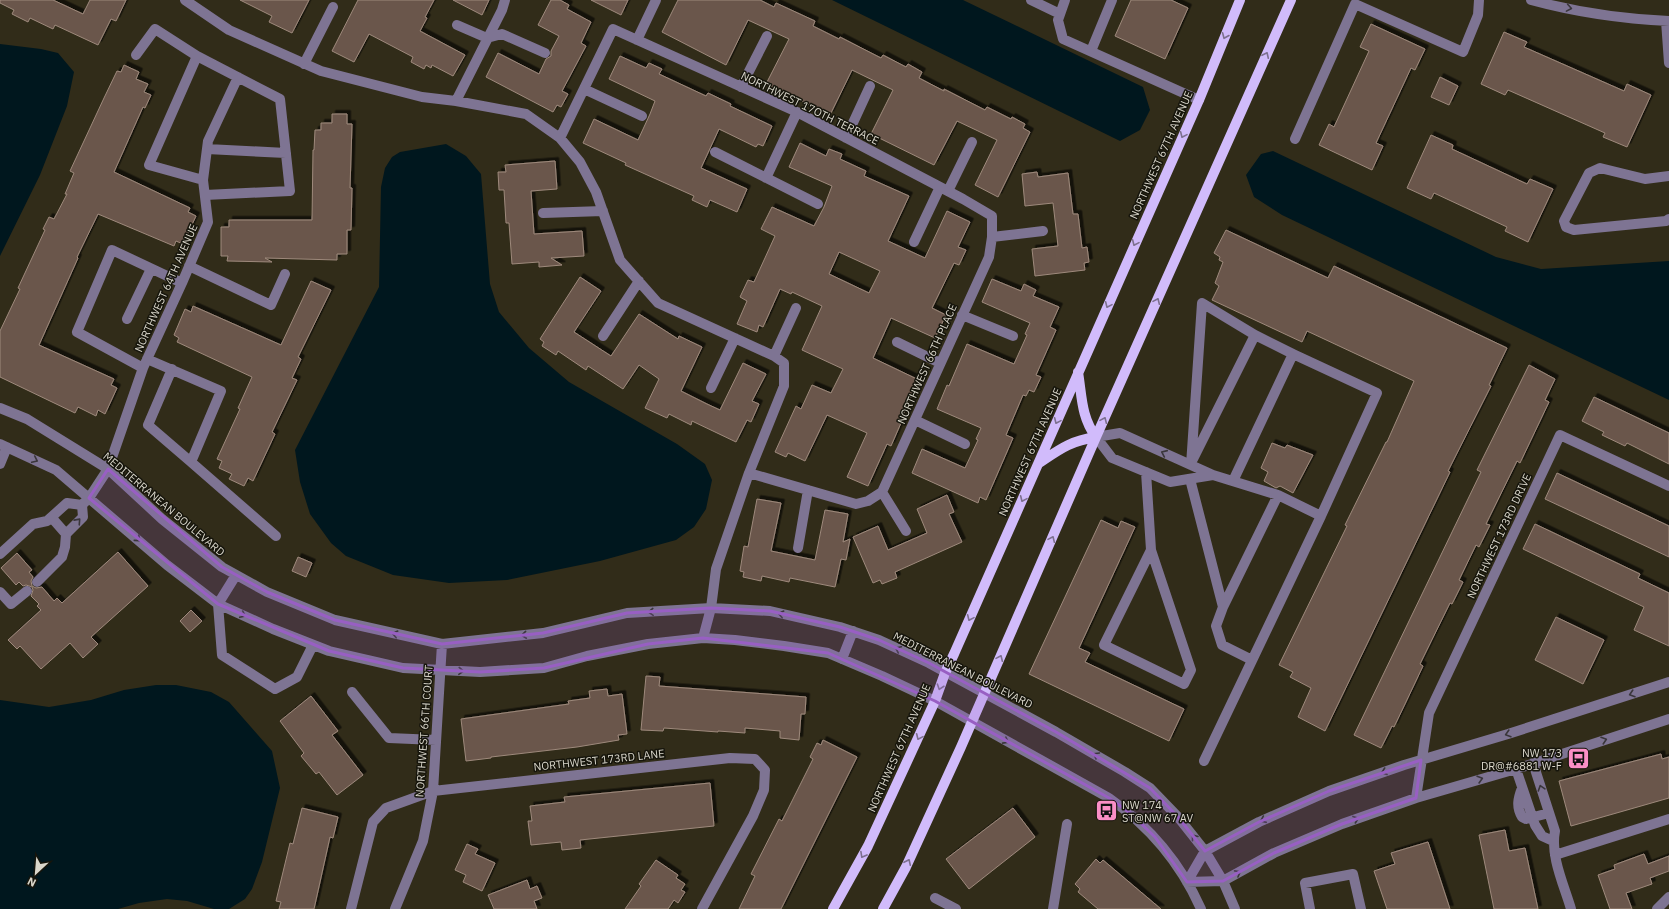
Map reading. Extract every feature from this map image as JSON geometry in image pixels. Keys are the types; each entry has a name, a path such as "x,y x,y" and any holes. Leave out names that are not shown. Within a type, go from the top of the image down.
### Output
{"main road":[{"name":"NORTHWEST 67TH AVENUE","path":"833,909 868,846 934,702 945,673 1199,100 1240,0"},
{"path":"884,909 906,867 984,694 1096,437 1291,0"},
{"path":"1078,372 1085,417 1096,437"},
{"path":"1039,463 1080,439 1096,437"}],"street":[{"path":"185,0 229,30 321,71 422,97 456,101 526,114 560,138 580,162 596,192 620,260 658,303 774,356 784,363 784,386 749,473 716,569 711,608 702,638"},
{"path":"456,101 502,10 505,0"},
{"path":"637,40 656,0"},
{"path":"1031,0 1060,14"},
{"path":"1065,0 1058,20 1063,39 1199,100"},
{"path":"1091,51 1112,0"},
{"path":"1295,138 1355,4 1463,52 1478,15 1480,0"},
{"path":"1531,0 1607,15 1668,21 1669,62"},
{"path":"304,64 333,7"},
{"path":"457,25 487,38 502,34 545,54"},
{"path":"136,55 154,29 197,56 280,99 290,191 205,195"},
{"name":"NORTHWEST 17OTH TERRACE","path":"584,89 613,29 797,112 944,189 992,216"},
{"path":"741,87 767,36"},
{"path":"197,56 148,165 203,180"},
{"name":"NORTHWEST 64TH AVENUE","path":"82,505 90,498 108,469 145,363 208,222 203,180 208,141 238,77"},
{"path":"846,138 870,86"},
{"path":"560,138 584,89 642,116"},
{"path":"766,178 797,112"},
{"path":"914,242 972,142"},
{"path":"207,148 286,153"},
{"path":"715,152 818,204"},
{"path":"1669,176 1645,179 1600,168 1593,170 1589,173 1564,221 1566,227 1574,230 1666,221 1669,219"},
{"path":"543,213 603,211"},
{"name":"NORTHWEST 66TH PLACE","path":"882,492 989,257 992,236 992,216"},
{"path":"992,236 1043,231"},
{"path":"182,283 112,250 77,332 145,363 172,369 221,391 192,462"},
{"path":"189,266 271,305 285,274"},
{"path":"127,319 151,269"},
{"path":"603,336 639,281"},
{"path":"1191,465 1202,303 1255,335 1377,393 1321,516 1204,761"},
{"path":"774,356 796,308"},
{"path":"962,315 1013,336"},
{"path":"1191,465 1255,335"},
{"path":"711,388 735,338"},
{"path":"897,342 940,363"},
{"path":"1233,481 1293,354"},
{"path":"172,369 148,425 276,536"},
{"name":"MEDITERRANEAN BOULEVARD","path":"0,408 27,419 108,469 162,519 222,567 267,592 335,620 442,644 543,633 627,613 711,608 770,611 853,631 879,640 929,664 1056,732 1150,788 1178,817 1206,851 1223,881 1235,909"},
{"path":"914,420 965,444"},
{"path":"1213,475 1170,482 1112,458 1096,437 1120,433 1213,475 1278,495 1321,516"},
{"name":"NORTHWEST 173RD DRIVE","path":"1416,798 1429,714 1560,435 1669,486"},
{"path":"0,464 4,445 56,470 167,564 218,604 273,629 329,651 403,668 480,672 544,668 587,656 648,644 702,638 735,640 828,653 934,702 1088,786 1130,812 1155,838 1179,869 1201,909"},
{"path":"1146,472 1151,550 1191,670 1184,684 1104,645 1151,550"},
{"path":"749,473 856,504 868,501 882,492 906,531"},
{"path":"1190,479 1223,607"},
{"path":"798,548 808,490"},
{"path":"1252,660 1222,645 1216,626 1223,607 1278,495"},
{"path":"0,554 33,524 47,521 52,518 67,503 82,505 83,516 66,534 62,558 37,582"},
{"path":"52,518 66,534"},
{"path":"236,575 218,604 222,655 275,689 298,677 313,645"},
{"path":"0,592 11,604 27,591"},
{"path":"842,659 853,631"},
{"name":"NORTHWEST 66TH COURT","path":"395,909 423,841 432,791 442,644"},
{"path":"1187,882 1206,851 1259,822 1329,792 1422,760 1669,682"},
{"path":"352,692 389,738 436,740"},
{"path":"1187,882 1223,881 1281,850 1342,824 1416,798 1516,769 1669,719"},
{"name":"NORTHWEST 173RD LANE","path":"351,909 373,822 386,808 432,791 730,758 755,759 765,770 764,790 753,816 702,909"},
{"path":"1533,763 1555,831 1553,841 1555,855 1571,909"},
{"path":"1516,769 1535,825 1542,836 1553,841"},
{"path":"1532,818 1549,813"},
{"path":"1555,855 1669,819"},
{"path":"1053,909 1067,824"},
{"path":"1310,909 1305,883 1353,874 1361,909"},
{"path":"1657,909 1669,897"},
{"path":"935,898 956,909"}],"highlighted area":[{"path":"108,469 222,567 267,592 335,620 442,644 543,633 627,613 711,608 770,611 840,627 879,640 929,663 1056,732 1150,788 1178,817 1205,851 1259,822 1329,791 1421,760 1416,798 1342,824 1274,853 1223,881 1187,882 1155,837 1130,813 1109,798 935,701 828,653 703,638 648,644 544,668 480,672 403,668 329,651 218,604 89,498"}],"water":[{"path":"832,0 963,0 1143,87 1150,110 1140,130 1120,141"},
{"path":"0,44 41,49 58,53 74,72 67,106 40,175 0,256"},
{"path":"446,144 466,156 481,174 490,284 499,312 529,348 569,382 677,444 705,464 712,480 706,509 694,527 676,540 600,561 507,580 449,583 393,575 346,556 331,543 310,514 300,482 295,450 379,287 381,187 385,168 392,157 400,152"},
{"path":"1273,151 1496,257 1541,269 1669,261 1669,400 1282,215 1254,197 1246,175 1261,154"},
{"path":"156,685 176,685 211,692 229,702 272,751 280,788 262,862 252,889 245,899 229,909 214,909 187,901 167,899 139,903 118,909 0,909 0,700 49,707 91,700 124,690"}],"building":[{"path":"0,0 53,0 83,14 90,0 126,0 116,21 111,19 98,45 55,25 53,29 30,18 28,22 12,14 14,10 0,3"},
{"path":"240,0 309,0 292,33 269,22 272,16"},
{"path":"358,0 434,0 425,17 427,18 420,31 465,55 453,76 432,65 431,68 426,65 424,69 411,62 413,57 369,34 354,62 332,51"},
{"path":"453,0 489,0 482,15"},
{"path":"551,0 560,0 569,5 567,9 591,22 581,43 586,46 562,91 568,94 561,107 557,105 553,112 486,77 498,53 539,74 546,59 551,56 551,51 559,36 538,25"},
{"path":"591,0 628,0 621,15"},
{"path":"678,0 760,0 774,7 776,3 815,21 813,26 839,39 840,37 881,58 883,55 906,67 908,64 922,72 919,78 985,110 987,107 1011,119 1012,117 1025,124 1023,128 1030,132 998,197 975,185 997,140 957,121 934,165 871,134 893,90 852,70 830,115 766,84 789,39 748,20 726,65 662,32"},
{"path":"1131,0 1171,0 1188,8 1165,59 1115,36"},
{"path":"1371,24 1425,49 1415,70 1411,68 1376,143 1383,146 1372,170 1319,145 1329,124 1334,127 1369,51 1360,47"},
{"path":"1504,32 1527,42 1524,47 1624,91 1627,84 1651,95 1627,147 1603,137 1605,133 1508,90 1505,95 1481,84"},
{"path":"620,56 646,68 649,63 662,69 659,74 706,96 708,93 731,104 730,106 772,126 763,146 758,144 756,147 719,129 701,168 747,189 737,212 710,200 707,207 692,200 694,196 625,165 626,163 583,143 594,119 638,140 650,114 655,101 609,79"},
{"path":"124,65 139,72 136,79 148,84 144,92 151,95 145,108 143,107 114,172 190,208 188,212 196,216 183,244 176,241 174,246 98,214 77,257 78,258 39,345 114,379 111,385 117,388 105,414 98,410 96,416 78,407 75,413 0,377 0,331 45,230 43,229 49,217 54,219 67,194 65,194 74,173 70,171 104,98 117,71 121,72"},
{"path":"1440,77 1458,86 1449,105 1431,97"},
{"path":"332,114 347,114 347,124 352,124 350,188 352,188 351,230 347,230 347,254 337,254 337,260 265,258 272,262 227,261 228,256 221,256 221,227 229,227 229,220 312,220 313,150 315,130 321,130 321,123 332,123"},
{"path":"1431,135 1453,145 1452,149 1527,184 1530,179 1553,189 1528,242 1505,231 1507,227 1434,193 1431,199 1407,188"},
{"path":"800,143 826,156 829,149 842,154 840,159 866,171 864,176 909,196 888,241 925,258 947,211 970,222 958,247 966,250 959,265 954,263 932,308 946,315 935,338 891,318 873,358 919,380 899,423 901,423 891,446 887,444 868,486 847,477 867,433 827,415 805,461 788,453 786,457 775,452 796,406 801,409 812,385 831,393 843,369 802,350 822,306 792,292 791,294 780,289 763,327 759,325 757,332 737,324 747,301 740,297 748,280 754,282 775,236 761,229 772,207 814,226 824,207 832,186 789,167","holes":["839,252 880,271 869,293 829,274"]},
{"path":"555,161 557,189 531,191 534,234 582,231 584,256 551,258 562,265 539,267 539,262 512,264 509,223 506,223 504,190 499,190 498,172 506,172 505,165"},
{"path":"1037,172 1038,177 1068,173 1073,214 1078,214 1082,248 1087,247 1089,262 1084,263 1085,270 1035,276 1032,249 1058,246 1053,203 1025,206 1022,174"},
{"path":"1226,230 1328,278 1334,266 1507,348 1489,385 1491,386 1448,471 1450,472 1325,731 1298,717 1311,688 1290,677 1293,672 1279,665 1347,526 1345,525 1387,442 1414,381 1307,331 1302,342 1212,300 1219,286 1215,283 1223,262 1219,260 1220,257 1214,253"},
{"path":"580,277 601,291 574,332 611,356 639,314 678,339 679,336 702,347 681,391 707,404 720,410 743,363 766,374 752,401 759,404 751,422 747,420 736,442 692,421 691,425 669,414 667,418 645,408 659,379 639,365 623,389 588,366 586,370 558,351 556,355 542,346 544,342 540,339"},
{"path":"992,279 1021,291 1024,284 1036,290 1033,296 1059,307 1050,327 1056,330 1036,375 1041,377 1034,392 1029,390 1026,396 1023,395 1006,435 1013,438 986,500 980,497 978,503 912,473 922,449 965,468 978,440 976,439 981,428 937,409 947,385 949,386 967,344 1014,364 1027,335 1025,334 1030,323 982,302"},
{"path":"311,281 331,290 298,357 301,359 292,378 297,380 272,432 275,434 253,481 248,478 244,486 229,479 232,474 219,468 222,461 217,459 240,409 238,408 252,377 177,342 179,338 174,335 185,309 191,312 193,306 281,345"},
{"path":"1529,365 1555,379 1545,400 1549,402 1520,463 1517,461 1486,524 1490,525 1479,547 1476,545 1459,580 1463,582 1452,604 1450,603 1420,664 1423,666 1394,727 1392,726 1381,748 1354,735 1481,472 1477,470"},
{"path":"1594,397 1669,433 1669,464 1627,443 1625,446 1602,435 1604,432 1582,421"},
{"path":"1272,443 1285,448 1287,445 1313,455 1293,493 1280,486 1276,488 1264,481 1268,472 1261,468"},
{"path":"1557,473 1669,526 1669,557 1545,499"},
{"path":"947,495 954,512 949,514 962,542 895,572 897,578 882,584 880,580 873,583 853,537 878,526 888,550 927,533 917,509"},
{"path":"757,499 781,503 771,551 815,560 825,510 848,514 843,542 850,539 846,560 841,559 835,587 790,578 789,582 762,576 761,581 743,577 744,572 740,571 744,546 748,547"},
{"path":"1101,520 1118,528 1121,521 1135,527 1079,648 1090,653 1085,662 1184,709 1169,741 1029,674"},
{"path":"1535,524 1640,574 1638,578 1669,593 1669,646 1634,630 1644,607 1523,549"},
{"path":"118,552 148,586 91,637 98,644 83,658 70,643 41,669 20,646 17,649 8,640 41,610 37,606 39,604 31,596 33,590 32,587 26,585 23,586 19,582 16,585 1,568 17,553 32,570 29,572 33,577 31,581 32,586 36,588 42,587 54,601 57,598 62,603"},
{"path":"298,557 312,563 306,577 292,571"},
{"path":"191,610 202,621 190,632 180,621"},
{"path":"1556,617 1604,640 1583,684 1535,660"},
{"path":"646,676 660,677 659,686 806,697 805,714 801,714 799,740 780,738 780,731 745,728 745,733 664,728 663,731 641,730"},
{"path":"607,689 608,696 622,694 627,734 618,735 619,740 577,747 466,761 461,719 569,704 568,701 590,698 589,691"},
{"path":"311,696 338,731 332,735 363,775 337,795 319,772 316,774 301,756 304,753 280,721"},
{"path":"823,740 857,757 781,909 739,909 755,876 751,874 779,819 782,821 813,759 810,757 817,743 821,745"},
{"path":"1661,754 1662,759 1669,757 1669,798 1571,826 1559,781"},
{"path":"710,783 714,826 580,840 581,848 562,850 561,842 531,845 528,821 532,821 530,806 565,802 564,797"},
{"path":"302,808 338,817 333,838 330,837 314,909 279,909 281,902 276,901 290,843 293,844"},
{"path":"1013,808 1035,837 969,889 946,859"},
{"path":"1505,830 1509,851 1525,848 1538,909 1494,909 1479,835"},
{"path":"1428,842 1450,909 1387,909 1374,871 1395,864 1391,853"},
{"path":"467,844 478,849 475,854 495,863 482,891 463,882 466,875 455,870"},
{"path":"1644,854 1648,864 1669,856 1669,871 1650,878 1652,884 1626,893 1632,909 1610,909 1598,875 1615,869 1614,865"},
{"path":"1096,859 1100,863 1103,860 1161,909 1098,909 1078,892 1080,889 1075,884"},
{"path":"656,860 678,875 676,878 685,884 681,890 685,892 678,903 674,900 668,909 625,909 641,886 639,884"},
{"path":"527,880 530,889 537,886 542,898 534,901 537,909 494,909 488,895"}],"place":[{"name":"NW 173 DR@#6881 W-F","path":"1578,759"},
{"name":"NW 174 ST@NW 67 AV","path":"1106,811"}]}
